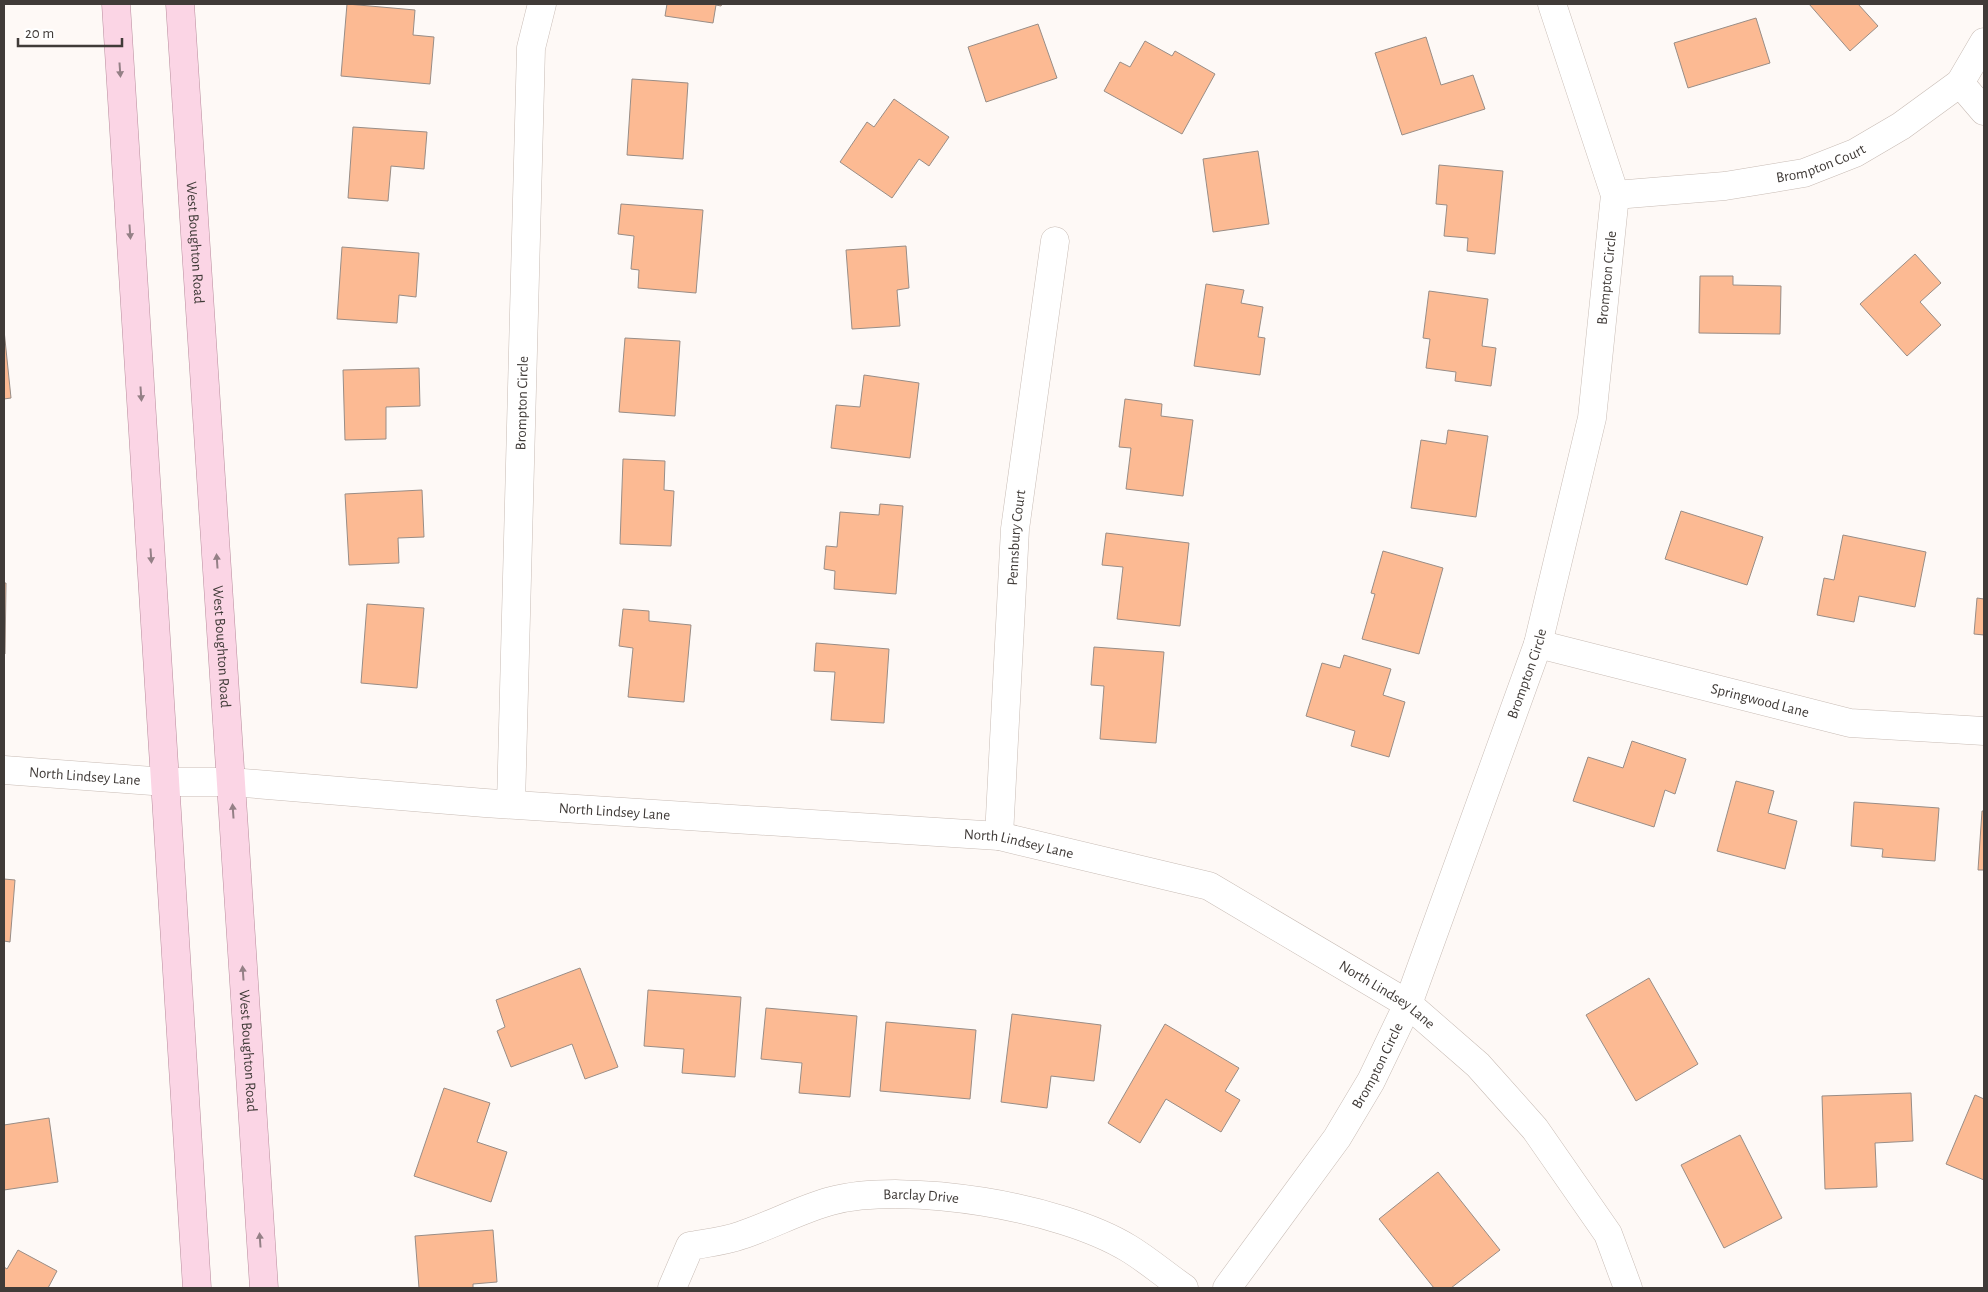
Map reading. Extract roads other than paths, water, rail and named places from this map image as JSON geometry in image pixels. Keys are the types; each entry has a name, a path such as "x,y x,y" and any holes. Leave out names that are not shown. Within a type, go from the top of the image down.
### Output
{"main road":[{"path":"116,4 197,1288"},
{"name":"West Boughton Road","path":"180,4 264,1288"}],"street":[{"name":"Brompton Circle","path":"511,804 531,48 542,4"},
{"name":"Brompton Circle","path":"1227,1288 1336,1138 1371,1081 1408,1004 1538,644 1592,418 1615,195 1552,4"},
{"name":"Brompton Court","path":"1615,195 1725,186 1804,173 1855,153 1900,126 1960,83 1984,42"},
{"path":"1960,83 1984,110"},
{"name":"Pennsbury Court","path":"999,836 1015,529 1055,240"},
{"name":"Springwood Lane","path":"1538,644 1850,723 1984,731"},
{"name":"North Lindsey Lane","path":"4,770 166,782 231,782 511,804 999,836 1209,886 1408,1004 1478,1065 1535,1129 1608,1234 1628,1288"},
{"name":"Barclay Drive","path":"672,1288 690,1246 740,1236 830,1201 872,1195 923,1195 984,1202 1035,1212 1079,1226 1128,1248 1184,1288"}]}
